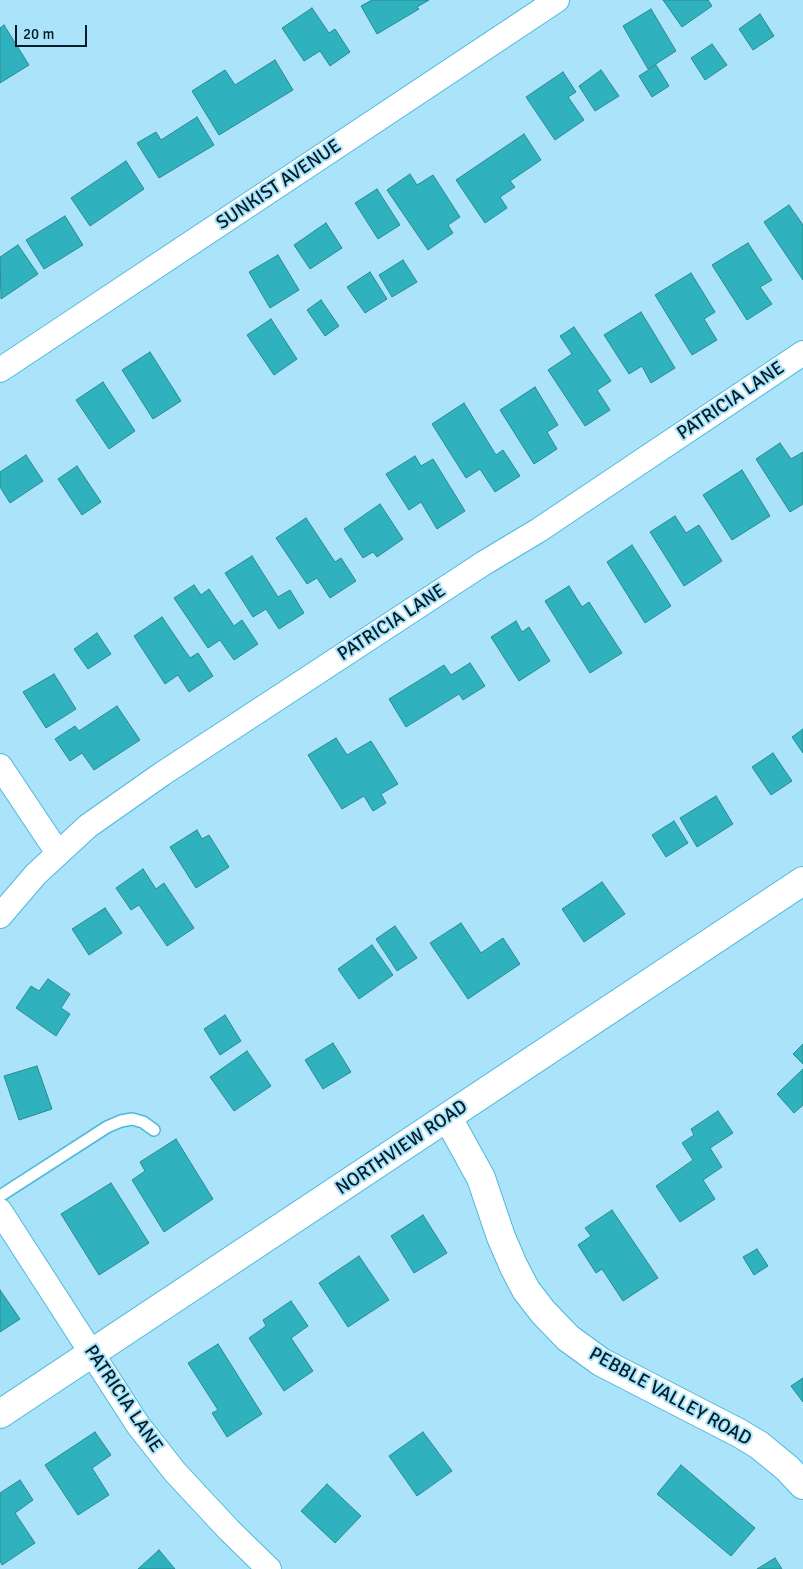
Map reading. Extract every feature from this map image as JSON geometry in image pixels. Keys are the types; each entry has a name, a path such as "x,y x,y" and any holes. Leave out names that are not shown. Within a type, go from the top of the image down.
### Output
{"street":[{"name":"SUNKIST AVENUE","path":"0,370 557,0"},
{"name":"PATRICIA LANE","path":"0,916 36,874 88,826 162,774 484,563 539,530 803,353"},
{"path":"0,766 58,853"},
{"name":"NORTHVIEW ROAD","path":"0,1414 803,881"},
{"name":"PEBBLE VALLEY ROAD","path":"448,1118 481,1178 501,1237 514,1267 526,1290 549,1319 568,1338 602,1362 759,1446 787,1468 803,1485"},
{"name":"PATRICIA LANE","path":"0,1211 138,1424 175,1472 229,1530 269,1569"}],"lane":[{"path":"0,1196 107,1127 121,1121 132,1118 143,1122 154,1130"}],"building":[{"path":"372,0 429,0 417,7 419,9 377,34 361,6"},
{"path":"663,0 708,0 712,6 682,27"},
{"path":"312,8 329,33 335,29 350,52 330,66 320,51 304,61 282,28"},
{"path":"651,9 676,51 648,69 623,26"},
{"path":"760,14 774,36 753,50 739,29"},
{"path":"4,25 29,65 0,83 0,28"},
{"path":"712,44 727,65 705,80 691,58"},
{"path":"275,60 293,90 219,135 192,91 225,70 235,85"},
{"path":"656,65 669,86 652,97 639,76"},
{"path":"601,70 619,96 595,111 579,86"},
{"path":"563,72 576,92 568,97 584,120 555,140 526,97"},
{"path":"197,117 214,145 159,178 137,143 156,132 161,140"},
{"path":"524,134 541,160 510,181 515,187 500,197 507,208 485,223 456,180"},
{"path":"126,161 144,189 90,226 71,198"},
{"path":"410,174 417,185 433,175 460,217 448,225 453,233 428,250 387,190"},
{"path":"377,189 400,225 378,239 355,203"},
{"path":"789,205 803,225 803,280 764,222"},
{"path":"65,216 83,245 44,269 26,240"},
{"path":"326,223 342,248 310,269 294,245"},
{"path":"748,243 772,280 760,287 772,304 747,320 712,265"},
{"path":"18,245 38,274 1,299 0,257"},
{"path":"278,255 299,290 270,308 249,272"},
{"path":"403,260 417,282 392,297 379,275"},
{"path":"370,272 387,299 365,313 347,287"},
{"path":"691,273 715,312 704,319 717,340 692,355 655,295"},
{"path":"321,300 339,326 325,336 307,310"},
{"path":"641,312 675,368 651,383 642,366 629,374 604,335"},
{"path":"271,319 297,359 274,375 247,335"},
{"path":"574,327 611,381 597,390 610,410 585,426 548,370 572,354 560,336"},
{"path":"150,352 181,401 153,419 122,370"},
{"path":"103,382 135,431 109,449 76,400"},
{"path":"535,387 558,425 547,432 557,449 534,464 500,410"},
{"path":"464,403 496,455 503,450 520,476 495,492 480,469 466,478 432,424"},
{"path":"780,443 791,459 803,452 803,504 790,512 756,459"},
{"path":"26,455 43,481 10,503 0,487 0,472"},
{"path":"415,456 421,466 433,459 465,511 437,529 421,502 409,510 386,474"},
{"path":"77,466 101,502 82,515 58,479"},
{"path":"742,470 770,516 732,540 703,495"},
{"path":"380,504 403,539 377,557 373,552 363,558 344,529"},
{"path":"675,516 686,533 699,525 722,561 684,586 650,532"},
{"path":"306,518 335,562 341,558 356,581 330,598 317,578 307,584 276,538"},
{"path":"632,545 671,606 645,623 607,562"},
{"path":"252,556 278,597 290,590 304,613 279,629 266,609 253,617 225,573"},
{"path":"194,585 201,595 209,589 234,626 242,620 258,644 234,660 220,640 208,648 174,598"},
{"path":"569,586 582,607 589,602 622,653 590,673 545,601"},
{"path":"162,617 190,658 198,653 213,676 189,692 178,675 165,684 134,636"},
{"path":"516,621 522,632 529,627 550,661 519,681 491,637"},
{"path":"97,633 111,654 88,669 74,649"},
{"path":"470,663 485,686 463,700 459,694 406,727 389,699 444,665 451,675"},
{"path":"54,674 76,709 46,728 23,692"},
{"path":"117,706 140,740 94,770 82,753 70,761 55,739 75,726 79,731"},
{"path":"803,729 803,753 792,737"},
{"path":"336,738 347,755 371,741 398,784 381,794 386,803 373,811 364,796 342,809 308,755"},
{"path":"773,753 792,781 771,795 752,767"},
{"path":"716,796 733,824 697,847 680,818"},
{"path":"674,821 688,843 666,857 652,835"},
{"path":"197,830 202,839 209,835 229,867 196,888 170,847"},
{"path":"143,869 156,889 164,883 194,928 167,946 139,905 131,910 116,888"},
{"path":"602,882 625,914 584,942 562,909"},
{"path":"105,908 122,933 89,955 72,929"},
{"path":"461,923 481,953 503,938 520,964 468,999 430,943"},
{"path":"395,926 417,958 397,971 376,939"},
{"path":"372,945 393,975 359,999 338,969"},
{"path":"48,979 70,994 61,1008 70,1014 56,1036 16,1008 31,986 39,991"},
{"path":"225,1015 241,1041 220,1055 204,1029"},
{"path":"333,1043 351,1072 323,1089 305,1060"},
{"path":"803,1044 803,1064 793,1054"},
{"path":"247,1051 271,1086 234,1111 210,1077"},
{"path":"37,1066 52,1109 19,1120 4,1076"},
{"path":"803,1069 803,1105 794,1113 777,1094"},
{"path":"718,1111 733,1133 710,1148 722,1167 703,1180 715,1199 680,1222 656,1186 693,1160 682,1143 694,1135 691,1129"},
{"path":"176,1139 213,1199 164,1232 132,1180 145,1171 140,1162"},
{"path":"111,1183 149,1243 99,1275 61,1214"},
{"path":"612,1210 658,1278 623,1301 602,1269 596,1273 578,1245 591,1236 585,1228"},
{"path":"423,1215 447,1253 414,1273 391,1236"},
{"path":"757,1249 768,1266 754,1275 743,1257"},
{"path":"359,1256 389,1300 348,1327 319,1283"},
{"path":"0,1290 20,1319 0,1332"},
{"path":"291,1301 308,1326 291,1338 313,1371 284,1391 249,1338 266,1326 263,1320"},
{"path":"218,1344 262,1414 227,1437 212,1413 218,1410 188,1363"},
{"path":"803,1378 803,1402 791,1386"},
{"path":"95,1432 111,1455 92,1468 109,1495 78,1515 45,1465"},
{"path":"423,1432 452,1471 417,1496 389,1456"},
{"path":"681,1465 755,1528 731,1556 657,1494"},
{"path":"20,1480 33,1500 15,1513 35,1543 2,1565 0,1561 0,1493"},
{"path":"327,1484 361,1516 335,1543 301,1511"},
{"path":"159,1550 175,1569 138,1569"},
{"path":"775,1558 782,1569 757,1569"}]}
